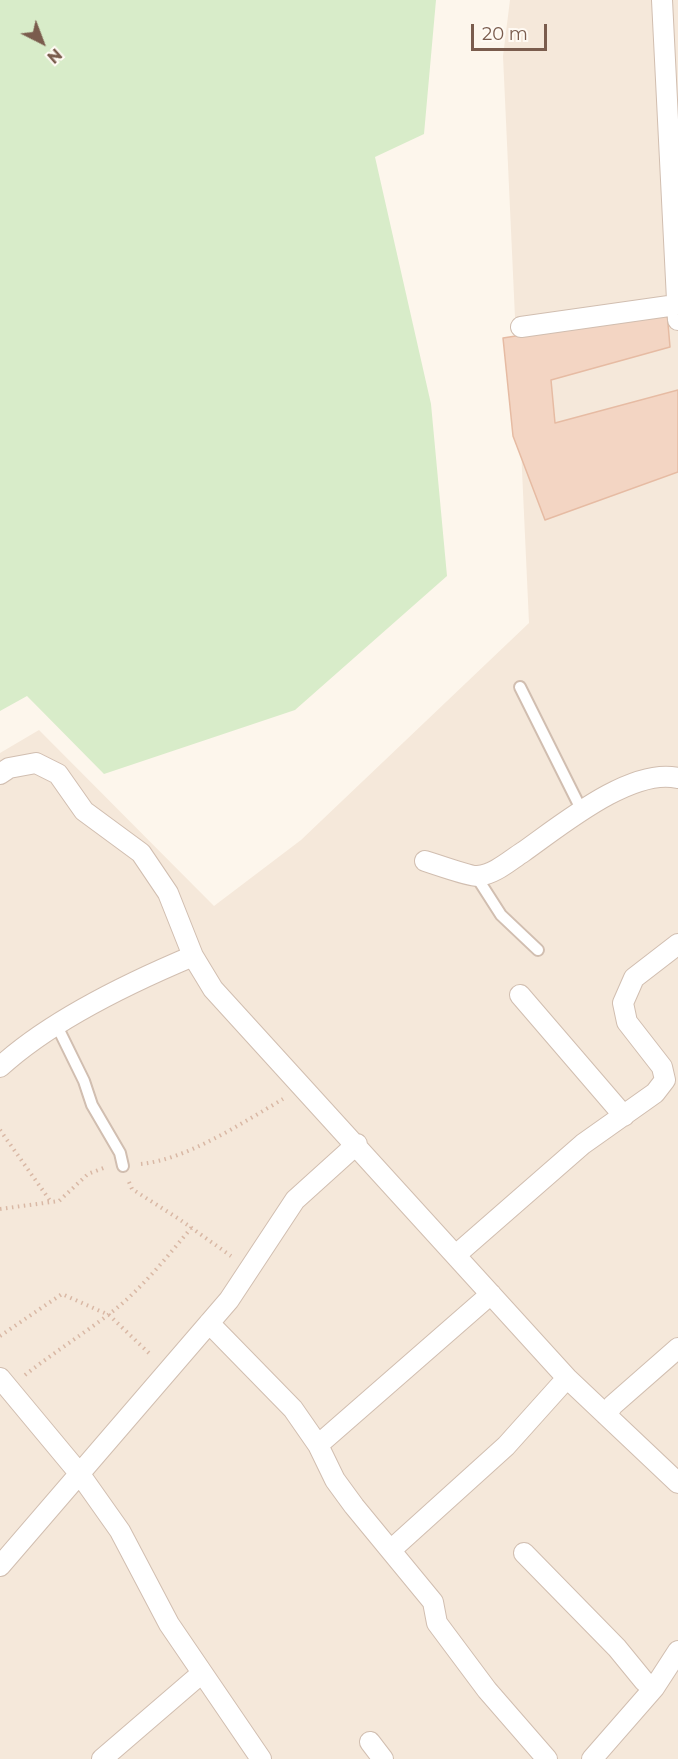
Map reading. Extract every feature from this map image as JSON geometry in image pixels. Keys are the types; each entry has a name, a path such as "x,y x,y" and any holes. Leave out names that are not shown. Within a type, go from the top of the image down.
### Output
{"street":[{"path":"521,327 677,312 668,11"},
{"path":"0,774 9,768 36,763 58,774 84,811 141,853 168,893 193,956 213,989 357,1144 567,1378 678,1483"},
{"path":"425,861 476,876 495,871 582,811 638,781 670,776 678,778"},
{"path":"457,1254 542,1177 655,1093 665,1080 662,1067 627,1022 623,1003 641,971 678,944"},
{"path":"0,1067 57,1026 142,977 193,956"},
{"path":"520,995 624,1116"},
{"path":"0,1566 229,1300 295,1200 357,1144"},
{"path":"318,1445 491,1294"},
{"path":"209,1323 293,1409 318,1445 335,1480 433,1602 437,1623 487,1690 547,1759"},
{"path":"606,1415 613,1405 678,1348"},
{"path":"392,1550 506,1446 567,1378"},
{"path":"4,1383 79,1473 120,1531 169,1624 261,1759"},
{"path":"524,1552 617,1648 644,1681 654,1688"},
{"path":"592,1759 654,1688 678,1651"},
{"path":"102,1759 202,1674"},
{"path":"370,1742 383,1759"}],"lane":[{"path":"520,687 582,811"},
{"path":"476,876 501,915 538,950"},
{"path":"57,1026 84,1081 92,1105 120,1153 123,1166"}],"path":[{"path":"0,1209 59,1201 88,1174 105,1167 159,1162 229,1130 304,1086"},
{"path":"0,1130 51,1202"},
{"path":"123,1166 132,1189 192,1227 249,1268"},
{"path":"4,1383 109,1315 152,1275 192,1227"},
{"path":"0,1336 62,1294 109,1315 168,1371"}],"shaded area":[{"path":"510,0 678,0 678,1759 0,1759 0,753 39,730 214,906 301,840 529,623 503,56"}],"green space":[{"path":"0,0 436,0 424,134 375,157 431,404 447,576 295,710 104,774 27,696 0,711"}],"building":[{"path":"667,312 670,347 551,380 555,423 678,390 678,472 545,520 513,436 503,338"}]}
